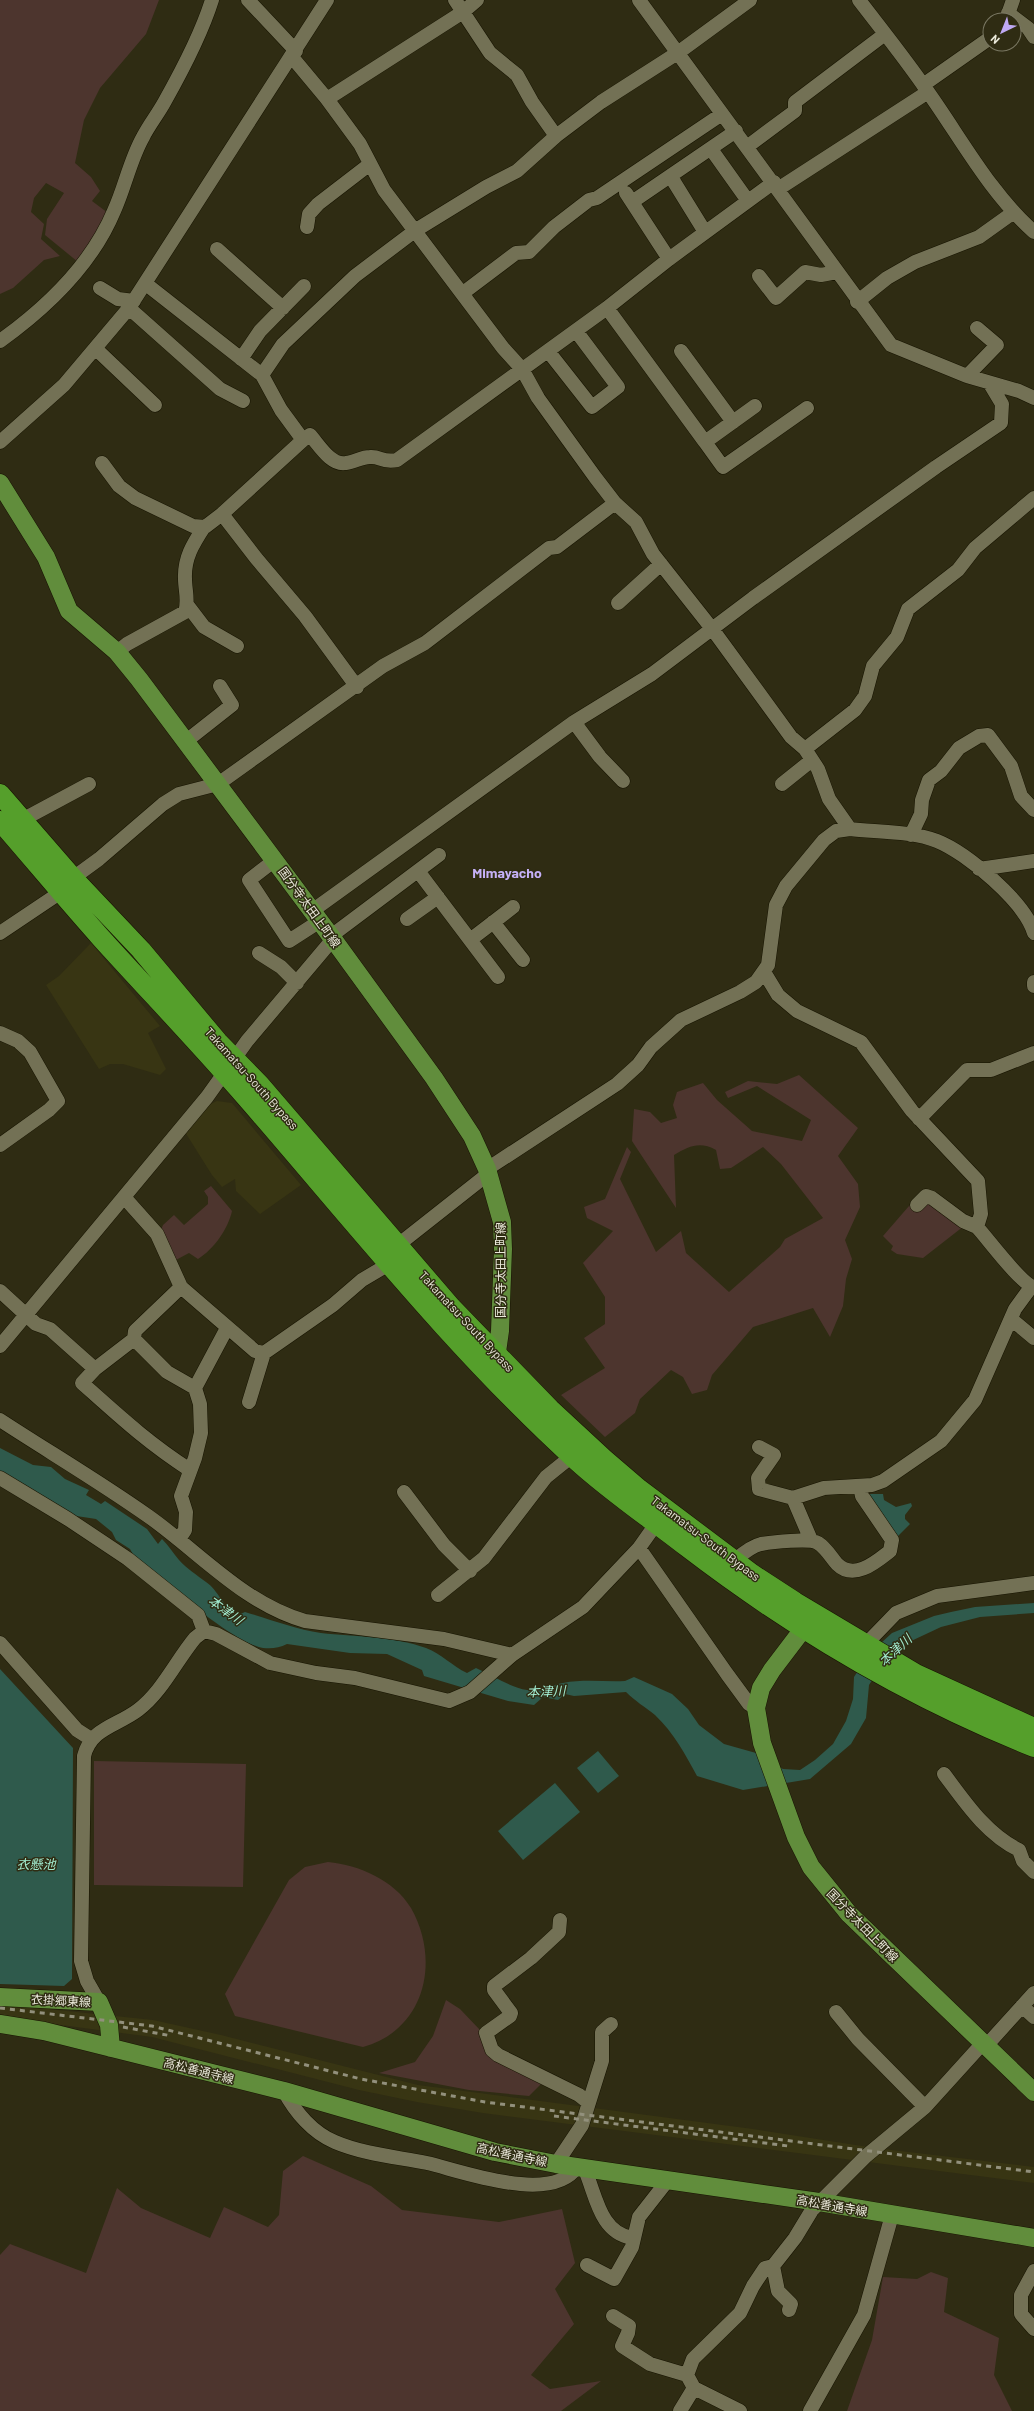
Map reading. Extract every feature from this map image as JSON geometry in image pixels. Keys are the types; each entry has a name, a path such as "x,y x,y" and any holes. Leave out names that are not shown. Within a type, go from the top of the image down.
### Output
{"highway":[{"name":"Takamatsu-South Bypass","path":"0,794 22,820 67,885"},
{"name":"Takamatsu-South Bypass","path":"0,821 67,885 230,1066 398,1245 451,1307 498,1356 604,1459 639,1489 662,1517 719,1572 803,1630 854,1660 956,1714 1034,1747"},
{"name":"Takamatsu-South Bypass","path":"230,1066 389,1264 493,1378 572,1456 662,1517 735,1560 752,1574 814,1614 916,1674 1034,1728"}],"main road":[{"name":"国分寺太田上町線","path":"0,483 46,557 69,611 117,652 139,679 332,937 434,1078 472,1136 498,1201 502,1222 503,1249 498,1356 493,1378"},
{"name":"国分寺太田上町線","path":"814,1614 772,1670 761,1688 756,1708 762,1743 802,1849 811,1866 828,1890 849,1914 1034,2092"},
{"name":"衣掛郷東線","path":"0,1997 99,2002 108,2025 111,2048"},
{"name":"高松善通寺線","path":"0,2024 44,2031 284,2091 495,2152 581,2168 819,2202 1034,2238"}],"street":[{"path":"0,341 30,319 59,290 80,266 95,244 114,212 142,138 165,101 188,57 212,0"},
{"path":"248,0 294,54 360,144 384,190 416,230 503,348 522,369 538,398 615,503 636,522 661,564 713,630 791,737 809,755 818,769 829,799 850,829"},
{"path":"0,442 64,385 96,349 146,284 327,0"},
{"path":"455,0 490,53 517,76 532,102 556,136"},
{"path":"327,99 463,12 477,0"},
{"path":"639,0 679,52 722,114 748,146 838,272 857,302 891,345 967,376 990,384 1019,391 1034,398"},
{"path":"262,375 283,344 354,276 416,230 486,186 517,171 556,136 601,102 679,52 750,0"},
{"path":"859,0 926,88 958,138 1014,212 1034,232"},
{"path":"1009,12 1013,0"},
{"path":"1022,25 1028,28 1034,37"},
{"path":"748,146 795,111 795,102 885,34"},
{"path":"237,646 204,627 188,606 185,577 188,552 204,527 222,514 302,440 310,436 334,462 345,464 360,457 373,456 386,462 397,460 607,308 669,259 748,201 776,185 926,88 982,44"},
{"path":"463,293 516,253 529,252 554,227 589,200 597,198 722,114"},
{"path":"669,259 629,198 671,177 736,131"},
{"path":"711,150 748,201"},
{"path":"307,227 309,214 318,204 370,164"},
{"path":"671,177 705,232"},
{"path":"857,302 887,278 914,262 979,237 1014,212"},
{"path":"217,249 283,308"},
{"path":"759,276 776,298 805,272 821,275 838,272"},
{"path":"146,284 262,375 281,410 302,440"},
{"path":"242,359 260,331 304,286"},
{"path":"100,288 118,299 131,304 220,389 243,401"},
{"path":"607,308 723,467 806,408"},
{"path":"967,376 997,345 977,328"},
{"path":"548,351 592,407 618,387 576,330"},
{"path":"96,349 156,405"},
{"path":"681,351 733,422"},
{"path":"275,860 249,880 289,941 316,916 574,722 652,674 803,562 1001,423 1002,404 990,384"},
{"path":"705,442 756,406"},
{"path":"102,463 119,486 135,498 193,526 204,527"},
{"path":"782,784 855,710 865,696 873,666 897,638 908,609 958,570 975,548 1034,498"},
{"path":"0,934 67,885 163,804 179,794 218,784 258,754 357,687 384,666 424,643 549,548 557,547 615,503"},
{"path":"222,514 256,558 305,616 357,687"},
{"path":"618,603 661,564"},
{"path":"117,652 127,644 185,612 188,606"},
{"path":"185,742 232,705 220,686"},
{"path":"574,722 600,757 623,781"},
{"path":"911,835 921,814 922,800 929,780 941,771 959,748 979,736 988,735 1011,766 1021,796 1034,810"},
{"path":"22,820 89,784"},
{"path":"398,1245 487,1171 618,1084 638,1066 651,1047 681,1020 740,992 756,982 764,972 771,955 776,905 786,886 824,840 836,831 850,829 911,835 936,840 954,849 1011,895 1030,920 1034,933"},
{"path":"0,1346 124,1197 297,983 332,937 439,855"},
{"path":"979,869 1034,861"},
{"path":"418,871 498,977"},
{"path":"407,919 438,897"},
{"path":"470,940 513,906"},
{"path":"493,922 523,960"},
{"path":"259,953 281,967 297,983"},
{"path":"764,972 778,995 797,1011 861,1042 919,1118 978,1181 981,1214 977,1227"},
{"path":"0,1033 18,1041 30,1052 58,1101 49,1110 0,1145"},
{"path":"919,1118 967,1070 991,1070 1034,1053"},
{"path":"759,1447 774,1455 758,1478 759,1489 793,1498 824,1488 860,1487 882,1481 941,1441 975,1400 1015,1309 1033,1287 1020,1278 999,1251 977,1227 963,1221 932,1198 926,1196 917,1206"},
{"path":"124,1197 158,1234 181,1287 255,1351 264,1353"},
{"path":"249,1402 264,1353 333,1305 362,1280 389,1264"},
{"path":"181,1287 135,1331 134,1339 95,1369 82,1383 110,1410 153,1446 190,1470"},
{"path":"0,1291 36,1324 50,1329 95,1369"},
{"path":"1011,1319 1034,1338"},
{"path":"195,1388 227,1328"},
{"path":"134,1339 167,1372 195,1388 200,1404 201,1433 181,1496 186,1512 185,1530 179,1539"},
{"path":"0,1420 148,1516 179,1539 226,1578 283,1615 305,1621 444,1639 508,1658"},
{"path":"438,1596 484,1558 546,1477 572,1456"},
{"path":"0,1478 68,1519 128,1559 198,1615 204,1631"},
{"path":"735,1560 760,1544 811,1540 819,1544 838,1565 847,1570 861,1571 890,1551 892,1540 862,1496 860,1487"},
{"path":"404,1492 444,1545 470,1571"},
{"path":"793,1498 811,1540"},
{"path":"204,1631 216,1634 270,1663 294,1669 362,1680 439,1700 450,1701 470,1692 508,1658 583,1607 639,1548 662,1517"},
{"path":"639,1548 727,1674 749,1704 756,1708"},
{"path":"866,1644 896,1613 937,1596 1034,1583"},
{"path":"99,2002 87,1981 81,1961 84,1756 90,1739 138,1711 150,1700 178,1659 195,1638 204,1631"},
{"path":"0,1643 77,1730 90,1739"},
{"path":"944,1774 970,1811 1010,1846 1019,1850 1023,1861 1034,1872"},
{"path":"560,1920 559,1932 531,1958 494,1986 494,1990 511,2013 510,2016 486,2033 492,2050 498,2055 579,2094 589,2103"},
{"path":"687,2375 693,2359 740,2313 753,2286 765,2268 773,2266 819,2202 866,2156 925,2107 1034,1993"},
{"path":"1022,2006 1034,2017"},
{"path":"836,2012 858,2039 925,2107"},
{"path":"556,2164 582,2125 602,2061 602,2032 610,2024"},
{"path":"284,2091 295,2109 319,2134 335,2142 353,2148 459,2170 486,2180 515,2184 550,2182 566,2178 581,2168 587,2175 607,2226 621,2236 632,2238"},
{"path":"587,2265 614,2279 627,2259 632,2246 632,2238 639,2217 668,2180"},
{"path":"810,2411 864,2315 892,2215"},
{"path":"773,2266 778,2291 791,2304 789,2310"},
{"path":"1032,2279 1021,2295 1021,2314 1034,2329"},
{"path":"613,2316 629,2326 628,2333 622,2346 650,2364 687,2375 694,2388 740,2411"},
{"path":"680,2411 694,2388"}],"shaded area":[{"path":"0,0 159,0 146,34 100,88 84,120 75,163 91,177 100,191 92,201 108,213 78,262 45,235 47,219 64,193 46,183 34,198 31,212 44,224 41,239 60,256 44,260 13,288 0,294"},
{"path":"91,943 160,1026 148,1033 166,1069 160,1075 123,1064 110,1064 99,1069 46,985 59,976"},
{"path":"799,1075 858,1128 838,1156 858,1184 860,1207 845,1240 852,1259 846,1279 843,1306 830,1337 813,1308 753,1327 712,1375 707,1390 692,1394 683,1377 671,1370 640,1399 635,1413 605,1437 561,1395 605,1368 584,1338 605,1324 605,1297 583,1263 613,1231 587,1218 584,1207 605,1199 627,1147 631,1152 620,1179 656,1252 681,1231 686,1253 729,1292 780,1247 785,1239 823,1218 781,1164 763,1147 731,1168 720,1169 716,1150 710,1147 700,1145 690,1147 674,1155 676,1208 632,1141 634,1109 650,1112 661,1123 677,1118 673,1105 677,1092 703,1083 717,1100 752,1131 802,1141 811,1120 757,1086 728,1098 725,1092 748,1081 777,1084"},
{"path":"217,1101 232,1103 301,1185 260,1214 236,1191 235,1179 222,1187 212,1175 185,1132 204,1107"},
{"path":"211,1186 232,1211 227,1225 220,1238 204,1255 198,1259 189,1253 174,1261 160,1232 163,1225 174,1215 184,1225 208,1204 208,1197 204,1191"},
{"path":"922,1191 964,1226 923,1258 897,1254 891,1250 893,1246 883,1236"},
{"path":"94,1761 246,1764 243,1887 94,1885"},
{"path":"328,1862 363,1870 395,1889 411,1908 420,1928 425,1950 425,1971 422,1991 413,2010 401,2026 384,2038 363,2047 235,2016 225,1994 289,1880 305,1867"},
{"path":"446,2000 460,2009 480,2030 493,2055 541,2084 529,2096 469,2090 379,2073 415,2062 433,2036"},
{"path":"0,2004 153,2020 221,2035 418,2085 753,2129 875,2148 1034,2167 1034,2183 483,2113 417,2102 359,2090 152,2037 0,2017"},
{"path":"303,2156 371,2186 402,2210 499,2222 562,2209 575,2263 555,2289 574,2324 531,2375 550,2389 601,2381 561,2411 0,2411 0,2255 10,2244 86,2273 117,2188 141,2208 210,2238 224,2207 268,2227 279,2215 283,2171"},
{"path":"931,2272 948,2278 944,2312 999,2338 994,2375 1012,2411 847,2411 872,2340 883,2277 917,2279"}],"water":[{"name":"本津川","path":"0,1448 33,1465 51,1467 65,1479 89,1490 86,1495 101,1504 105,1501 147,1529 158,1544 162,1539 182,1563 210,1586 224,1603 238,1615 245,1612 321,1633 387,1639 413,1644 432,1651 467,1673 476,1668 508,1684 527,1690 536,1690 571,1682 625,1681 634,1677 672,1694 688,1709 699,1725 724,1744 756,1753 783,1769 800,1770 815,1760 833,1744 846,1721 853,1699 854,1677 869,1654 892,1633 934,1616 975,1607 1034,1603 1034,1613 980,1617 941,1627 909,1642 884,1662 869,1685 866,1718 851,1744 810,1779 743,1790 697,1776 668,1729 655,1715 626,1692 574,1696 565,1694 558,1700 543,1697 534,1705 508,1701 424,1676 422,1670 387,1654 350,1653 287,1644 272,1648 263,1648 249,1643 216,1623 179,1595 135,1558 130,1549 116,1540 112,1532 96,1519 70,1515 0,1472"},
{"path":"870,1494 883,1494 884,1500 896,1507 911,1503 912,1506 905,1515 905,1519 910,1524 898,1536 871,1500"},
{"name":"衣懸池","path":"0,1669 73,1748 72,1979 64,1986 0,1984"},
{"path":"598,1751 619,1776 598,1793 577,1768"},
{"path":"555,1783 580,1812 523,1860 498,1831"}],"railway":[{"path":"0,2008 152,2026 361,2079 485,2102 1034,2172"},
{"path":"123,2027 172,2036"},
{"path":"554,2116 788,2146"}],"district":[{"name":"Mimayacho","path":"507,872"}]}
